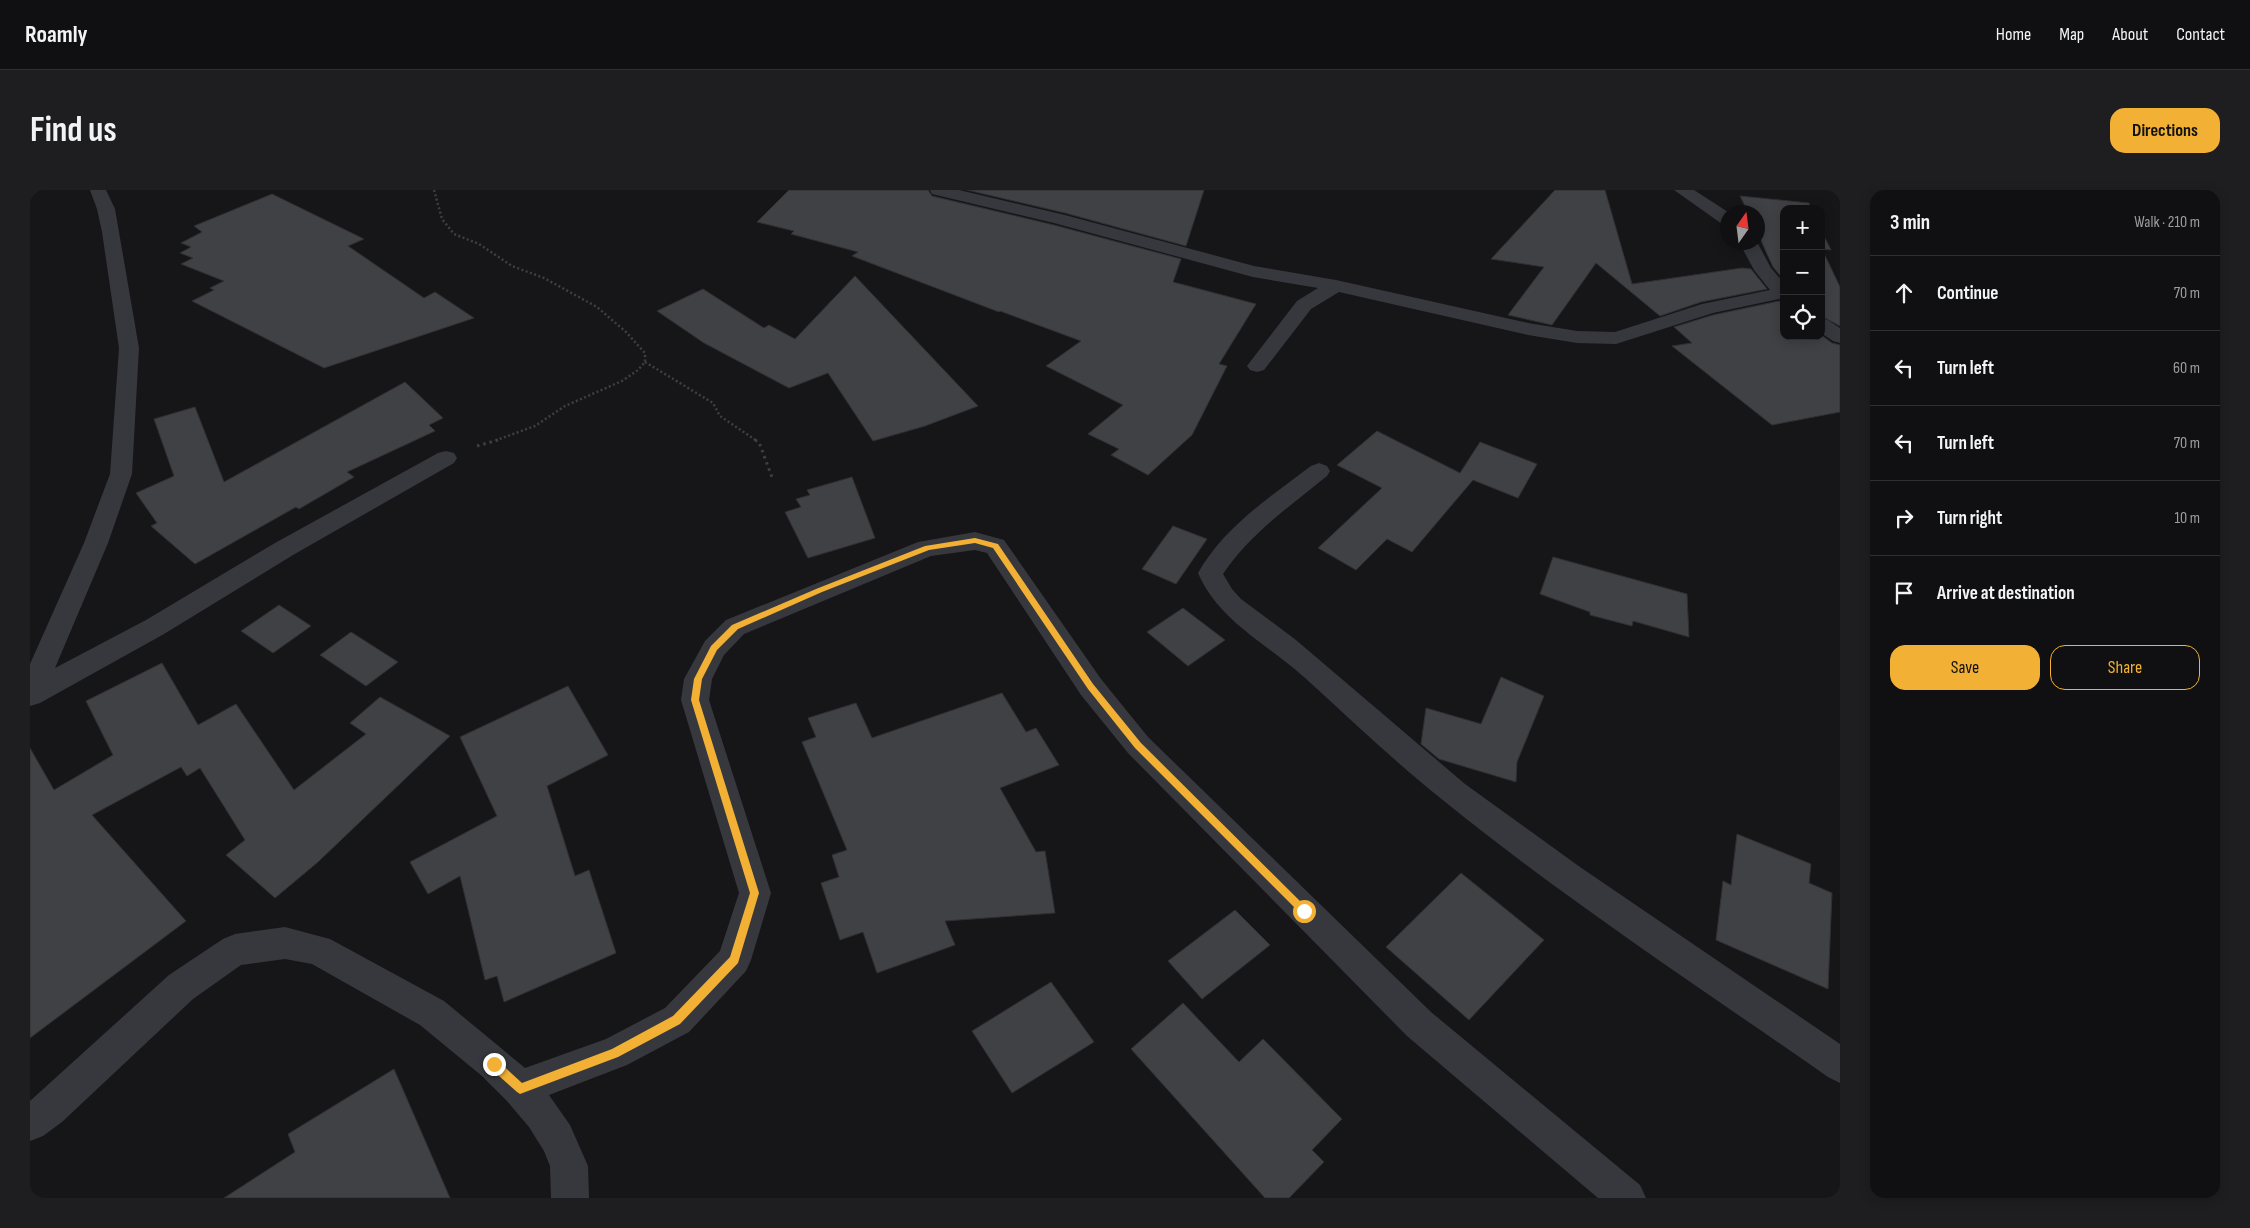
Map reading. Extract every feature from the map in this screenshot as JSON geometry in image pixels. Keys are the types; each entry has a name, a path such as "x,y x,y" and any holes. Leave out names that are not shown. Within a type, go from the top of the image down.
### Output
{"street":[{"path":"31,694 96,543 121,474 129,348 111,232 106,209 98,190"},
{"path":"938,190 1059,219 1253,271 1336,286 1528,329 1600,338 1616,338 1709,308 1780,295"},
{"path":"1682,190 1720,215"},
{"path":"1752,250 1763,270 1780,290"},
{"path":"1257,366 1304,305 1336,286"},
{"path":"1825,327 1840,337"},
{"path":"31,694 155,627 284,550 446,458"},
{"path":"1319,471 1255,522 1219,559 1210,574 1214,587 1236,608 1287,646 1377,727 1479,812 1621,914 1840,1065"},
{"path":"520,1088 615,1053 677,1020 734,960 755,893 695,700 698,679 714,648 735,627 819,590 928,548 975,541 995,546 1091,687 1152,759 1419,1024 1627,1198"},
{"path":"30,1123 49,1109 181,987 235,950 285,942 318,950 432,1013 520,1088 542,1114 557,1138 569,1166 570,1198"}],"path":[{"path":"434,190 442,219 454,234 479,244 512,266 544,278 597,307 626,332 645,353 645,362 638,370 622,381 564,406 548,415 535,426 446,458"},
{"path":"645,362 713,403 720,416 759,442 772,480"}],"building":[{"path":"789,190 928,190 932,196 1054,225 1181,259 1173,282 1256,304 1219,364 1227,366 1192,435 1148,475 1111,455 1119,449 1088,434 1123,405 1046,366 1081,341 852,256 858,252 791,234 794,231 757,222"},
{"path":"967,190 1204,190 1186,246 1065,213"},
{"path":"1555,190 1605,190 1632,284 1742,268 1751,269 1767,289 1701,302 1660,316 1596,263 1552,325 1508,315 1544,267 1491,259"},
{"path":"272,194 364,239 348,246 424,298 435,292 474,318 324,368 192,301 214,290 210,288 224,281 181,264 193,258 180,253 191,247 181,243 202,232 194,226"},
{"path":"1740,196 1809,203 1810,205 1780,205 1780,275 1773,267 1765,249 1765,205 1744,205"},
{"path":"1825,238 1831,250 1825,249"},
{"path":"1825,255 1840,287 1840,326 1825,318"},
{"path":"855,276 978,406 925,426 873,441 828,373 789,388 704,343 657,311 703,289 764,328 769,325 795,339"},
{"path":"1779,301 1780,340 1825,340 1825,338 1832,343 1840,345 1840,412 1772,425 1672,346 1692,343 1674,327 1713,315"},
{"path":"405,382 443,418 429,425 435,431 347,472 354,477 299,509 296,507 195,564 151,526 157,523 136,493 174,476 154,419 195,407 224,482"},
{"path":"1377,431 1460,473 1480,442 1537,464 1518,498 1473,480 1412,552 1387,539 1356,570 1318,548 1382,488 1337,465"},
{"path":"852,477 875,538 808,558 785,512 801,507 796,499 810,495 807,490"},
{"path":"1173,526 1207,539 1176,584 1142,569"},
{"path":"1553,557 1687,594 1689,637 1633,621 1632,626 1590,615 1590,612 1540,594"},
{"path":"279,605 311,626 273,653 241,631"},
{"path":"1183,608 1225,640 1188,666 1147,632"},
{"path":"351,632 398,662 366,686 320,655"},
{"path":"162,663 198,725 236,704 294,790 366,734 350,723 380,697 450,736 318,862 275,898 226,855 245,840 200,768 187,776 181,767 92,815 186,921 30,1038 30,748 54,790 113,755 86,701"},
{"path":"1501,677 1544,696 1517,762 1516,782 1439,759 1421,744 1426,708 1481,724"},
{"path":"568,686 608,755 547,786 575,876 589,870 616,953 504,1002 497,976 485,980 460,876 428,894 410,862 497,816 460,737"},
{"path":"1002,693 1026,732 1036,728 1059,765 1000,788 1036,852 1045,851 1055,913 945,921 955,945 877,973 863,932 840,940 821,883 839,877 832,855 847,850 802,742 816,737 808,718 856,703 872,738"},
{"path":"1737,834 1811,864 1809,883 1832,893 1828,989 1716,940 1723,881 1731,885"},
{"path":"1461,873 1544,940 1469,1020 1386,947"},
{"path":"1235,910 1270,945 1202,999 1168,961"},
{"path":"1051,982 1094,1042 1012,1093 972,1031"},
{"path":"1183,1003 1239,1062 1263,1039 1342,1119 1312,1150 1324,1162 1289,1198 1265,1198 1131,1049"},
{"path":"394,1069 450,1198 224,1198 295,1152 288,1134"}],"route":[{"path":"494,1064 520,1088 615,1053 677,1020 734,960 755,893 695,700 698,679 714,648 735,627 819,590 928,548 975,541 995,546 1091,687 1138,745 1304,911"}]}
